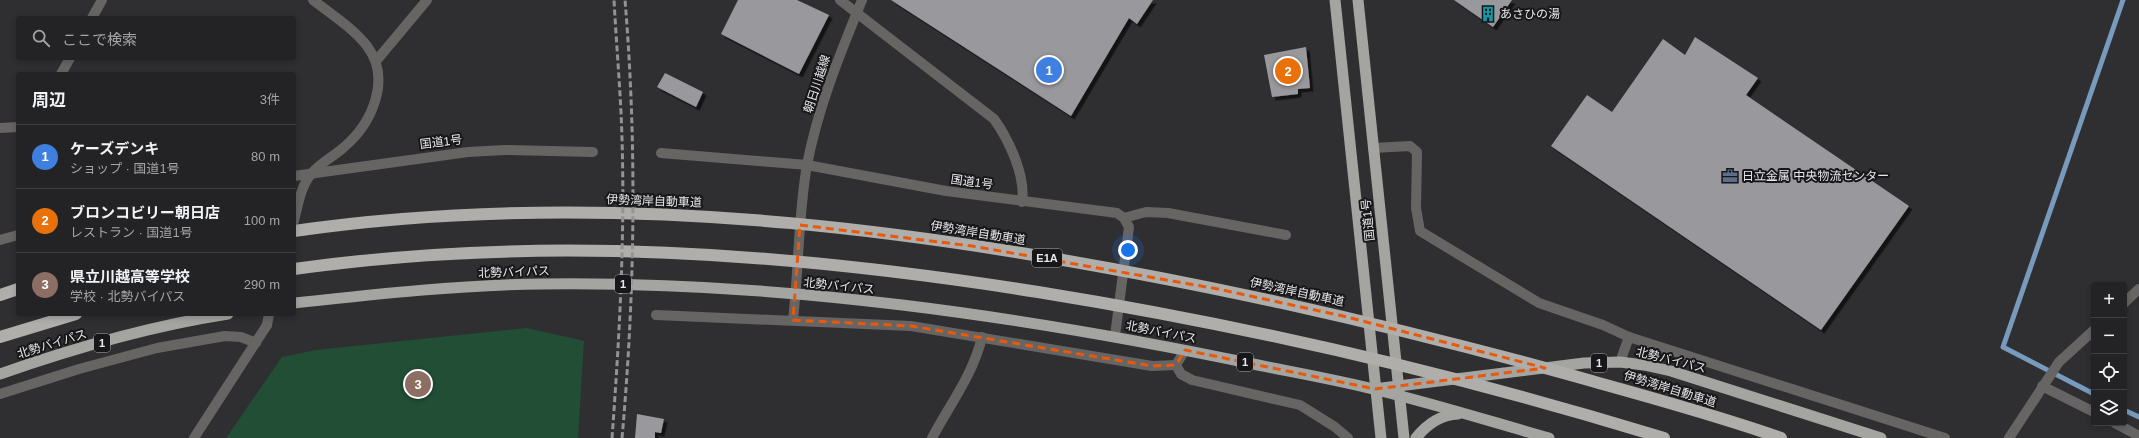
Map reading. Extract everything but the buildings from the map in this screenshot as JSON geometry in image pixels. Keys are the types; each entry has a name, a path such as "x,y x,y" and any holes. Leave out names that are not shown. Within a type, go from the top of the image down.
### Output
{"highway":[{"name":"国道1号","path":"1335,0 1381,438"},
{"name":"国道1号","path":"1358,0 1404,438"},
{"name":"伊勢湾岸自動車道","path":"296,231 343,224 447,216 550,212 647,214 782,223 868,232 972,246 1218,289 1351,318 1495,354 1641,395 1781,438"},
{"path":"296,269 347,262 452,253 553,250 662,252 863,268 976,282 1092,301 1223,326 1484,387 1664,438"},
{"name":"北勢バイパス","path":"296,304 458,287 541,284 637,284 732,289 844,299 951,312 1114,336 1375,389 1399,391 1584,363 1620,362 1644,365 1671,371 1881,438"},
{"path":"0,295 16,290"},
{"path":"0,337 69,316"},
{"name":"北勢バイパス","path":"0,374 46,358 130,335 216,316"},
{"name":"北勢バイパス","path":"1399,391 1463,414 1549,438"},
{"path":"1416,438 1422,430 1439,418 1463,414"}],"street":[{"path":"93,16 102,0"},
{"path":"296,214 303,190 312,173 326,160 343,148 360,131 370,115 377,96 378,78 376,61 366,45 313,0"},
{"path":"376,61 427,0"},
{"path":"840,0 994,119 1003,131 1012,151 1024,190 1022,202"},
{"name":"朝日川越線","path":"807,165 827,87 862,0"},
{"path":"62,72 69,60"},
{"path":"0,128 16,127"},
{"path":"1373,148 1410,146 1417,152 1416,208 1420,231 1538,303 1603,325 1629,337 1945,438"},
{"name":"国道1号","path":"296,176 468,152 505,150 593,152"},
{"name":"国道1号","path":"661,153 807,165 946,191 1022,202 1108,211 1117,213 1124,218"},
{"path":"793,320 798,242 807,165"},
{"path":"1114,336 1129,236 1129,226 1124,218 1146,212 1168,213 1286,235"},
{"path":"0,240 16,236"},
{"path":"2127,300 2139,289"},
{"path":"656,315 911,326 1152,366 1176,365"},
{"path":"194,438 256,343 269,316"},
{"path":"2009,438 2059,362 2091,333"},
{"path":"0,394 79,369 157,348 226,336 241,337 256,343"},
{"path":"932,438 960,390 974,361 982,337"},
{"path":"1620,362 1629,337"},
{"path":"1176,365 1185,350"},
{"path":"1176,365 1181,374 1192,380 1300,405 1348,438"},
{"path":"2044,383 2091,410"},
{"path":"2121,426 2139,436"}],"highlighted area":[{"path":"800,225 972,246 1218,289 1343,316 1545,368 1375,389 1185,350 1176,365 1152,366 911,326 793,320"}],"green space":[{"path":"527,328 584,341 578,438 226,438 282,357 316,350"}],"waterway":[{"path":"2091,392 2003,347 2123,0"},
{"path":"2127,411 2139,417"}],"railway":[{"path":"612,438 620,316 623,193 621,112 614,0"},
{"path":"622,438 630,329 633,219 631,109 625,0"}],"place":[{"name":"あさひの湯","path":"1488,14"},
{"name":"ケーズデンキ","path":"1049,70"},
{"name":"ブロンコビリー朝日店","path":"1288,71"},
{"name":"日立金属 中央物流センター","path":"1730,176"},
{"name":"県立川越高等学校","path":"418,384"}]}
